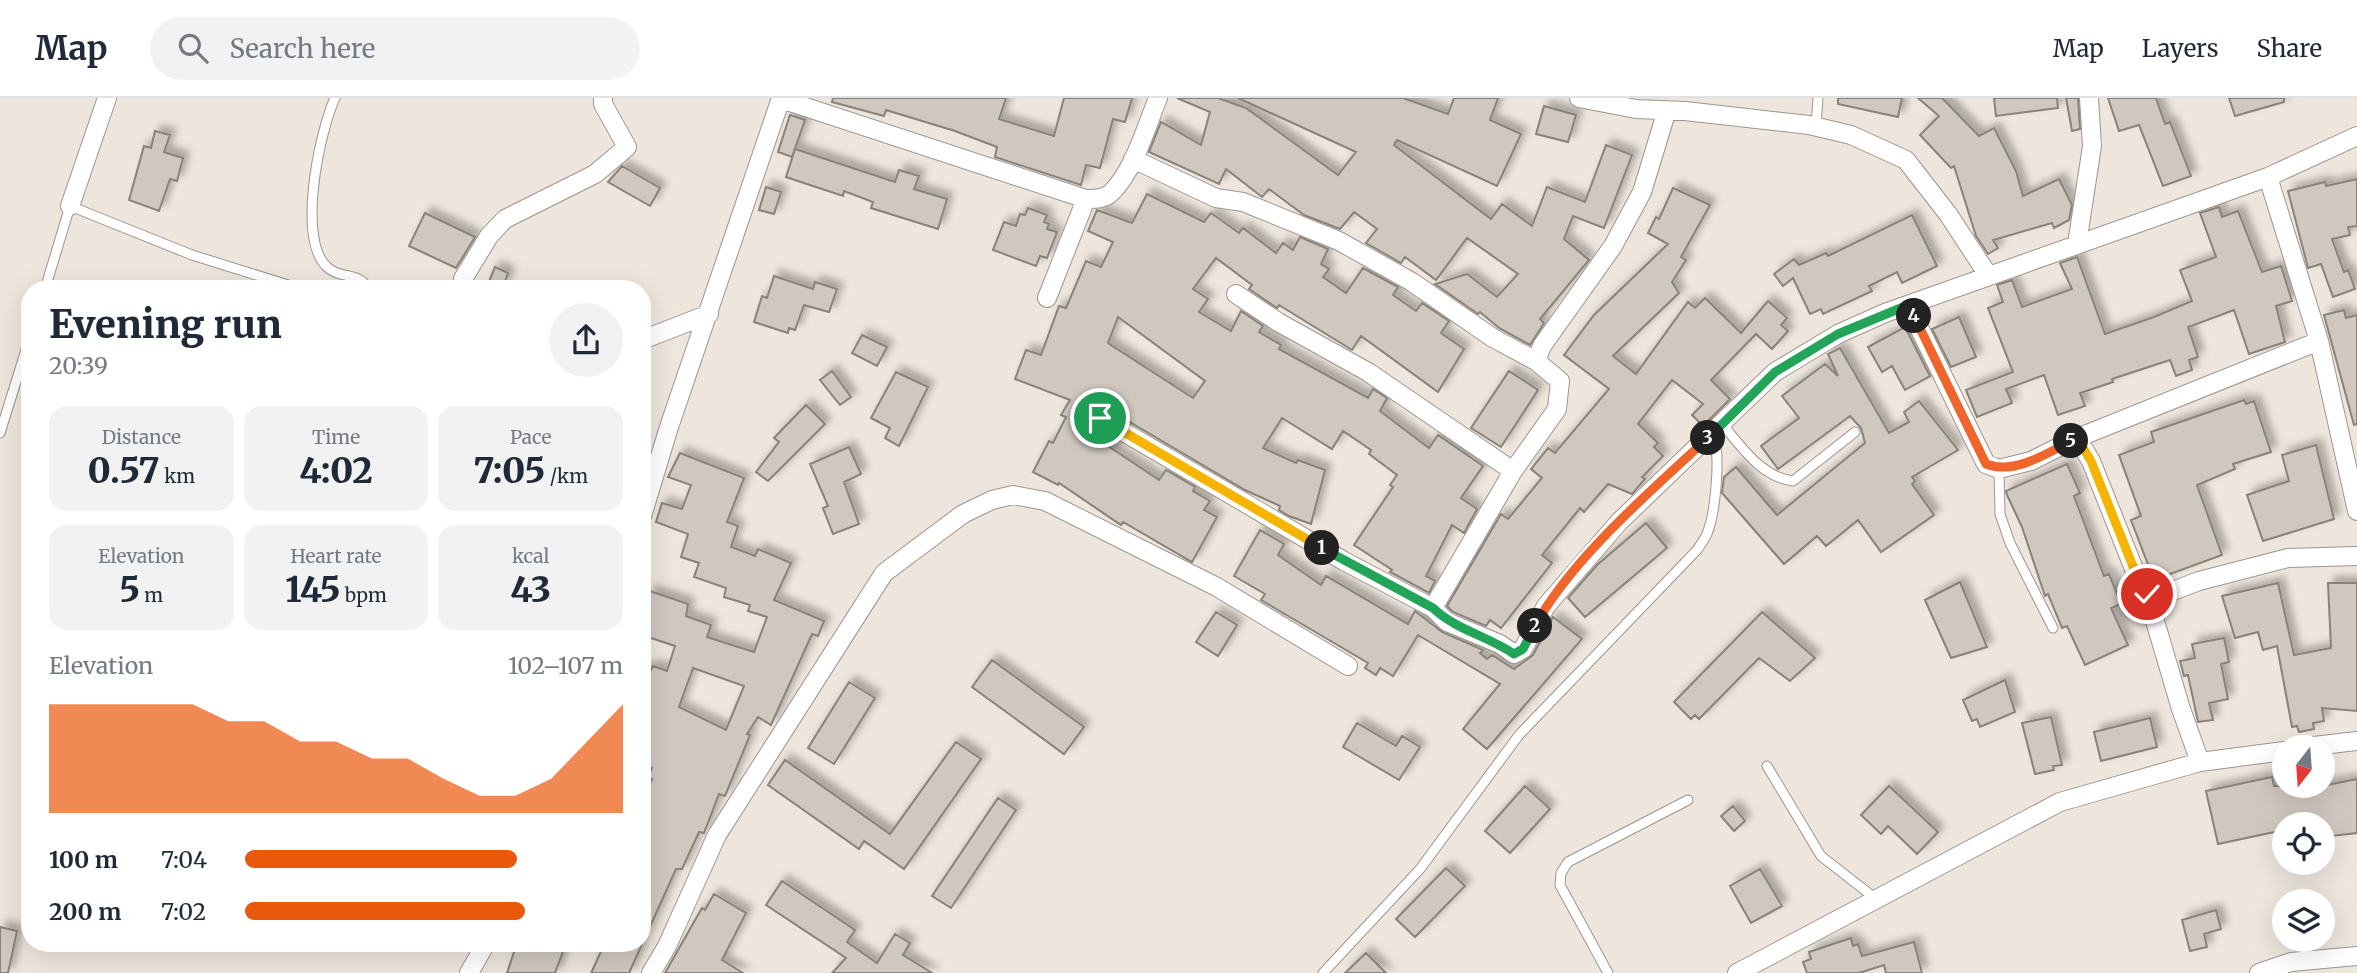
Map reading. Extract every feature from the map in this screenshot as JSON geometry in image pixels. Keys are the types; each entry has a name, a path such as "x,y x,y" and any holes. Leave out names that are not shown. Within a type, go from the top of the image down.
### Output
{"street":[{"path":"70,206 107,98"},
{"path":"463,280 489,236 505,219 595,174 627,147 603,104 603,98"},
{"path":"651,485 668,427 781,99 1086,199 1101,198 1112,192 1133,159 1158,98"},
{"path":"1579,98 1636,109 1815,126 1851,135 1906,160 1948,214 1988,275"},
{"path":"1728,117 1730,98"},
{"path":"2077,244 2092,145 2090,98"},
{"path":"1536,361 1542,345 1613,246 1642,192 1667,110"},
{"path":"1100,418 1344,561 1433,608 1447,622 1500,644 1514,654 1523,649 1546,606 1619,522 1775,372 1838,334 1908,305 2268,177 2357,136"},
{"path":"1133,159 1216,198 1243,202 1339,242 1412,282 1493,338 1536,361 1557,377 1562,390 1557,409 1513,471 1433,608"},
{"path":"2268,177 2319,341 2357,511"},
{"path":"1047,298 1086,199"},
{"path":"1236,294 1278,322 1368,372 1513,471"},
{"path":"1908,305 1977,449 1986,464 1998,469 2031,461 2077,438 2319,341"},
{"path":"651,337 709,314"},
{"path":"2077,438 2091,461 2142,589 2147,594 2200,762"},
{"path":"651,973 667,946 717,835 884,573 963,514 992,500 1013,495 1045,501 1217,587 1348,666"},
{"path":"2147,594 2160,596 2199,581 2288,558 2357,555"},
{"path":"2335,744 2357,741"},
{"path":"1737,973 2060,802 2200,762 2272,753"},
{"path":"469,973 481,952"},
{"path":"2259,973 2291,962 2357,956"}],"lane":[{"path":"335,98 328,113 317,158 312,194 314,229 321,257 331,270 362,280"},
{"path":"1815,126 1818,98"},
{"path":"48,280 70,206 192,255 271,280"},
{"path":"0,433 21,366"},
{"path":"1717,429 1763,470 1781,480 1793,481 1855,432"},
{"path":"1323,973 1420,869 1519,735 1697,550 1707,533 1712,516 1717,429"},
{"path":"1998,469 2000,514 2053,628"},
{"path":"1767,766 1821,856 1877,900"},
{"path":"1608,973 1560,885 1561,873 1567,862 1688,800"}],"building":[{"path":"833,98 1006,98 999,119 1054,136 1064,98 1132,98 1125,122 1113,119 1100,168 1086,165 1081,185 995,157 997,147 955,131 886,110 884,116 832,102"},
{"path":"1177,98 1218,98 1246,108 1338,175 1356,152 1238,98 1403,98 1448,114 1454,98 1498,98 1490,120 1521,134 1497,186 1397,140 1394,145 1491,219 1502,204 1532,226 1547,187 1585,202 1606,145 1632,155 1604,228 1573,216 1564,239 1589,260 1540,319 1544,323 1530,345 1499,328 1480,312 1478,314 1435,284 1467,274 1497,297 1518,274 1467,238 1436,280 1405,257 1401,263 1366,243 1377,229 1354,212 1340,229 1304,215 1269,189 1262,197 1226,169 1219,184 1149,152 1161,122 1201,145 1210,112"},
{"path":"1838,98 1902,98 1898,117 1838,104"},
{"path":"1918,98 1942,98 1979,136 1994,128 2016,171 2023,196 2059,179 2072,205 2069,220 2054,228 2052,223 1993,240 1998,248 1988,254 1976,236 1954,166 1951,168 1920,135 1939,116"},
{"path":"1994,98 2057,98 2058,108 1996,116"},
{"path":"2066,98 2078,98 2080,129 2072,131"},
{"path":"2108,98 2156,98 2165,124 2170,122 2191,176 2163,186 2139,125 2119,131"},
{"path":"2229,98 2284,98 2284,102 2235,116"},
{"path":"1544,106 1576,115 1568,142 1536,134"},
{"path":"790,115 805,120 792,157 778,152"},
{"path":"155,131 170,135 164,152 183,158 177,181 170,179 159,211 129,200 144,146 151,148"},
{"path":"795,149 895,182 899,170 919,176 914,189 947,199 938,229 871,208 873,202 844,191 843,196 786,177"},
{"path":"622,166 660,188 650,206 608,182"},
{"path":"2357,179 2357,226 2348,227 2350,235 2332,239 2344,272 2348,270 2355,289 2333,297 2321,264 2308,268 2288,191 2325,182 2326,186"},
{"path":"766,187 781,192 774,214 759,210"},
{"path":"1673,188 1710,205 1681,257 1686,260 1672,282 1679,293 1613,356 1636,374 1688,302 1695,308 1705,298 1741,333 1768,301 1787,318 1781,325 1788,331 1772,349 1756,334 1711,380 1730,399 1703,426 1692,415 1703,404 1672,380 1638,424 1658,443 1654,447 1663,456 1642,477 1645,479 1632,494 1608,484 1584,512 1580,508 1542,555 1552,563 1501,628 1490,620 1486,626 1453,612 1447,606 1501,514 1508,519 1542,478 1531,469 1548,448 1555,453 1609,389 1564,355 1594,315 1668,244 1648,233 1656,217 1659,219"},
{"path":"1147,194 1204,222 1211,213 1239,233 1243,228 1276,253 1283,243 1293,250 1300,237 1328,249 1321,264 1329,269 1323,277 1346,293 1363,268 1398,287 1393,295 1416,311 1422,303 1449,321 1441,333 1464,349 1438,392 1361,336 1352,350 1279,305 1277,308 1249,289 1252,285 1216,258 1193,289 1208,299 1199,312 1231,331 1241,311 1263,326 1259,332 1281,345 1279,349 1368,398 1373,389 1387,398 1380,411 1429,448 1438,435 1483,466 1461,498 1477,509 1464,533 1452,525 1426,576 1435,581 1429,593 1390,572 1392,570 1354,545 1393,487 1390,485 1397,475 1369,454 1371,450 1343,431 1332,449 1282,418 1263,448 1296,463 1298,460 1325,470 1311,524 1289,516 1279,510 1280,506 1245,490 1106,408 1094,409 1089,419 1100,431 1096,438 1159,480 1166,470 1195,487 1193,491 1210,501 1204,510 1217,517 1192,562 1123,522 1121,525 1059,483 1058,485 1033,472 1049,441 1053,443 1066,417 1061,415 1070,400 1015,379 1026,350 1041,355 1059,306 1066,308 1086,261 1101,267 1113,242 1088,231 1097,210 1132,223","holes":["1118,317 1205,381 1193,398 1108,343"]},
{"path":"2219,207 2222,217 2238,211 2262,272 2281,266 2292,301 2276,306 2285,342 2249,354 2234,310 2188,327 2198,357 2189,360 2192,370 2176,376 2170,360 2112,379 2113,382 2080,393 2085,406 2058,415 2044,375 2006,389 2012,403 1977,417 1966,390 2013,372 1988,308 2003,302 1997,285 2012,280 2022,307 2072,289 2060,263 2077,257 2105,334 2154,317 2192,301 2180,270 2216,257 2200,213"},
{"path":"1028,208 1047,215 1044,222 1049,224 1047,229 1057,232 1047,258 1040,256 1036,266 993,250 1004,222 1016,226 1020,214 1025,215"},
{"path":"425,213 475,237 456,268 409,246"},
{"path":"1912,215 1937,266 1902,283 1897,272 1869,286 1872,291 1823,314 1821,309 1810,314 1793,278 1783,286 1774,274 1794,259 1799,265 1826,253 1828,256"},
{"path":"495,267 508,273 505,280 490,280"},
{"path":"774,276 813,289 815,282 837,289 829,312 804,305 795,330 789,328 788,333 754,322 762,296 767,298"},
{"path":"2344,310 2346,318 2357,315 2357,424 2354,425 2324,315"},
{"path":"1959,317 1976,357 1951,367 1932,329"},
{"path":"1905,327 1930,376 1905,390 1892,366 1882,372 1868,347"},
{"path":"862,335 887,347 877,366 852,353"},
{"path":"1840,348 1889,433 1909,422 1904,412 1919,401 1958,450 1912,477 1915,481 1912,484 1934,515 1881,552 1858,520 1826,546 1817,536 1784,564 1722,493 1724,477 1736,467 1777,515 1865,443 1861,428 1850,416 1778,469 1761,446 1799,418 1782,396 1825,364 1838,376 1828,354"},
{"path":"832,371 851,397 840,405 820,380"},
{"path":"1509,371 1538,390 1501,447 1471,428"},
{"path":"896,372 928,387 899,446 885,438 890,428 871,418"},
{"path":"2244,400 2246,404 2254,401 2271,452 2233,464 2235,469 2197,485 2222,555 2154,580 2131,520 2141,516 2119,455 2154,442 2151,432"},
{"path":"806,405 825,424 768,481 756,472 779,442 774,438"},
{"path":"2316,445 2334,519 2263,541 2247,495 2289,481 2282,455"},
{"path":"849,447 861,474 844,482 859,524 833,534 823,508 828,506 810,464"},
{"path":"680,453 744,478 727,522 738,526 731,547 755,556 758,549 791,563 774,600 824,621 818,636 812,634 771,725 758,717 747,734 750,735 725,796 719,794 704,833 699,832 682,869 676,869 651,924 651,670 653,666 667,671 675,646 651,638 651,591 688,604 686,616 711,625 707,637 754,652 767,617 748,611 750,605 724,597 726,588 694,577 699,563 681,557 688,534 656,522 662,503 682,509 691,485 668,477","holes":["693,668 744,686 726,730 679,707"]},
{"path":"2067,464 2080,493 2074,496 2104,576 2109,574 2121,604 2111,608 2128,645 2085,665 2067,626 2062,628 2048,594 2045,596 2022,527 2006,491"},
{"path":"1646,523 1667,548 1585,617 1568,598 1597,565"},
{"path":"1260,530 1284,544 1278,555 1321,585 1326,576 1408,624 1415,611 1442,632 1483,650 1480,653 1487,659 1492,655 1514,669 1533,655 1553,617 1582,639 1487,749 1463,729 1500,684 1418,635 1393,676 1380,668 1376,675 1365,668 1368,663 1261,600 1265,594 1234,576"},
{"path":"1960,582 1987,647 1951,658 1925,600"},
{"path":"2278,583 2294,655 2331,648 2328,583 2357,583 2357,711 2322,708 2324,721 2313,723 2314,729 2299,732 2297,726 2292,727 2277,646 2263,650 2258,632 2235,638 2222,596"},
{"path":"1216,612 1237,625 1218,656 1196,642"},
{"path":"1762,612 1815,658 1790,681 1759,658 1699,719 1695,715 1691,719 1674,702"},
{"path":"2224,638 2229,662 2221,664 2228,699 2209,703 2213,720 2198,722 2188,675 2184,676 2180,661 2195,658 2192,644"},
{"path":"992,660 1084,727 1064,754 972,687"},
{"path":"2005,680 2015,712 1980,727 1977,719 1972,721 1963,700"},
{"path":"849,682 875,698 834,764 808,748"},
{"path":"2051,717 2062,765 2053,766 2054,770 2035,774 2022,723"},
{"path":"2150,718 2157,747 2101,761 2094,732"},
{"path":"1357,723 1396,746 1402,736 1420,747 1399,780 1343,747"},
{"path":"956,742 981,759 904,869 864,841 859,849 768,785 785,760 890,834"},
{"path":"2272,777 2272,798 2335,798 2335,783 2357,779 2357,833 2335,836 2335,812 2272,812 2272,833 2218,844 2206,791"},
{"path":"1525,786 1550,809 1510,853 1485,831"},
{"path":"1889,786 1938,832 1917,854 1888,826 1881,834 1861,815"},
{"path":"998,798 1016,810 951,908 932,896"},
{"path":"1733,806 1745,821 1734,831 1721,816"},
{"path":"1446,868 1465,886 1415,937 1396,919"},
{"path":"1760,869 1782,906 1751,923 1730,886"},
{"path":"782,881 855,930 847,942 877,963 895,934 910,943 903,955 932,973 832,973 846,958 766,905"},
{"path":"714,894 746,913 722,960 743,973 665,973 702,908 705,910"},
{"path":"2216,910 2221,929 2204,934 2207,947 2190,951 2182,920"},
{"path":"0,927 17,931 8,973 0,973"},
{"path":"1851,938 1853,946 1858,944 1862,956 1914,942 1922,973 1886,973 1884,965 1859,973 1807,973 1803,962 1811,959 1809,952"},
{"path":"514,952 563,952 555,973 507,973"},
{"path":"601,952 638,952 629,973 591,973"},
{"path":"1366,953 1386,973 1345,973"}],"route":[{"path":"1100,418 1344,561 1433,608 1447,622 1500,644 1514,654 1523,649 1546,606 1619,522 1775,372 1838,334 1908,305 1986,464 1998,469 2031,461 2077,438 2091,461 2120,528 2142,589 2147,594"}]}
